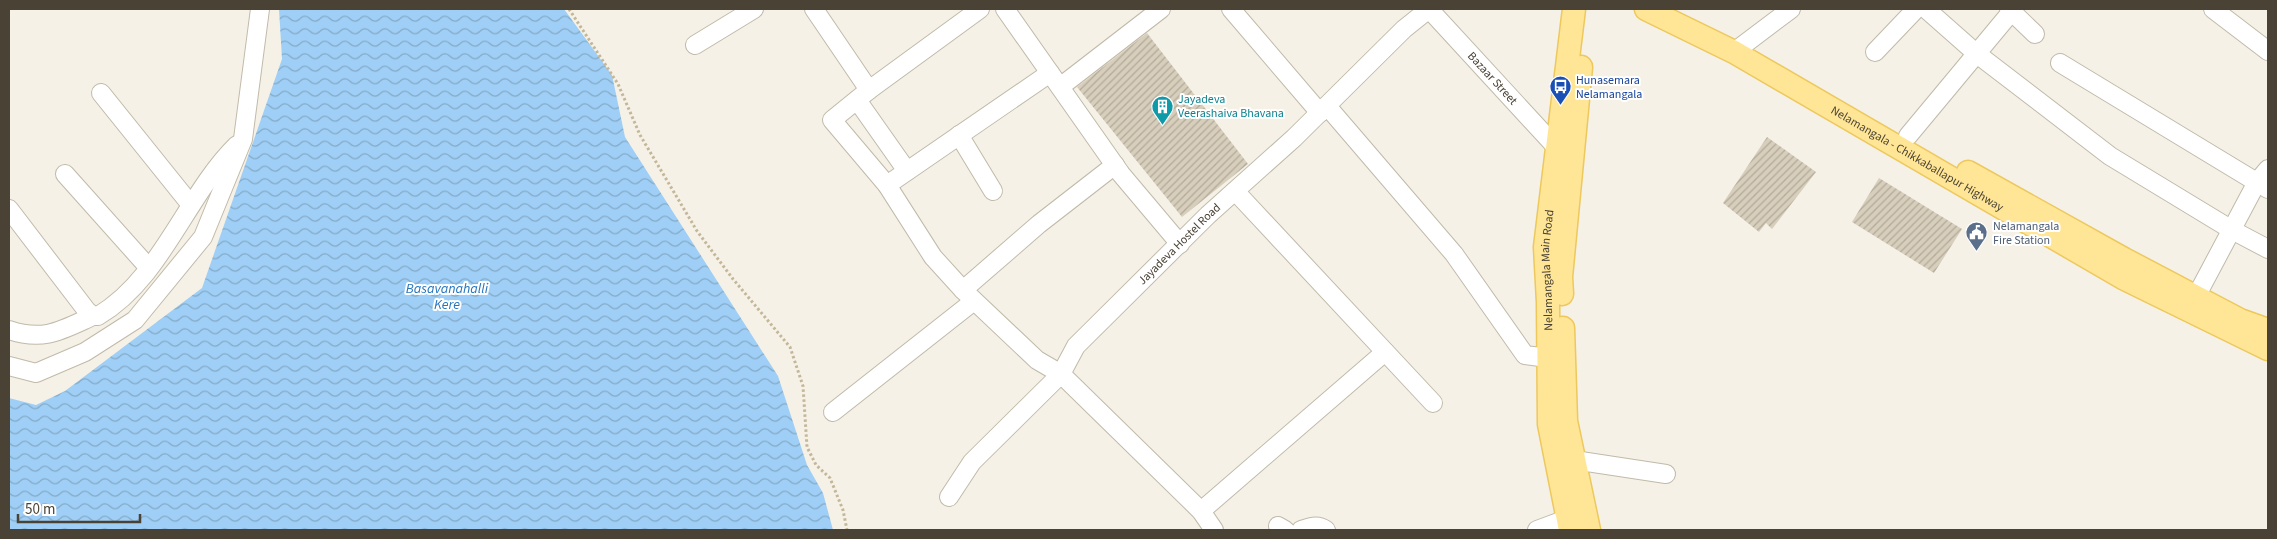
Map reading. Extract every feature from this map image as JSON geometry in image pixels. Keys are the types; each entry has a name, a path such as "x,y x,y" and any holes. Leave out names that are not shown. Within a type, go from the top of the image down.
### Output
{"main road":[{"name":"Nelamangala Main Road","path":"1574,9 1545,247 1548,302 1549,424 1578,522"},
{"path":"1578,522 1574,460 1566,421 1561,277 1587,9"},
{"name":"Nelamangala - Chikkaballapur Highway","path":"1646,9 1740,48 2023,212 2123,278 2192,304 2268,349"},
{"path":"1680,9 1740,48 1908,136 2023,212"},
{"path":"2192,304 2268,330"}],"street":[{"path":"9,366 36,373 85,352 135,320 203,237 243,139 260,9"},
{"path":"695,45 754,9"},
{"path":"814,9 908,171"},
{"path":"980,9 832,120 887,185 933,257 968,296 1037,360 1061,374 1201,511 1214,530"},
{"path":"1005,9 1115,165 1180,244"},
{"path":"887,185 959,136 1055,80 1160,9"},
{"path":"1231,9 1454,254 1525,355 1548,358"},
{"name":"Jayadeva Hostel Road","path":"949,497 972,462 1061,374 1076,346 1404,29 1429,9"},
{"name":"Bazaar Street","path":"1429,9 1556,147"},
{"path":"1740,48 1791,9"},
{"path":"1875,52 1916,9"},
{"path":"1926,9 1977,54 2110,156 2232,230 2268,249"},
{"path":"2213,9 2268,51"},
{"path":"1908,136 1977,54 2010,10 2036,34"},
{"path":"2060,63 2265,180 2232,230 2192,304"},
{"path":"101,93 191,205"},
{"path":"959,136 993,191"},
{"path":"9,330 21,335 37,337 55,334 104,312 135,285 149,268 165,248 220,162 243,139"},
{"path":"833,412 968,296 1039,224 1115,165"},
{"path":"65,174 149,268"},
{"path":"1235,191 1433,403"},
{"path":"9,209 93,316"},
{"path":"1201,511 1385,352"},
{"path":"1574,460 1666,474"},
{"path":"1537,530 1578,522"},
{"path":"1302,530 1320,526 1326,530"}],"path":[{"path":"569,9 618,84 640,135 697,231 733,279 790,347 802,386 808,447 816,465 830,478 847,530"}],"water":[{"name":"Basavanahalli Kere","path":"279,9 564,9 612,75 625,137 778,376 807,465 823,493 833,530 9,530 9,398 36,405 65,391 202,288 282,59"}],"building":[{"name":"Jayadeva Veerashaiva Bhavana","path":"1147,33 1248,164 1182,217 1077,87"},
{"path":"1767,137 1816,172 1772,229 1766,223 1759,232 1723,203"},
{"path":"1879,178 1962,229 1934,273 1852,222"}],"place":[{"name":"Hunasemara Nelamangala","path":"1560,106"},
{"name":"Jayadeva Veerashaiva Bhavana","path":"1162,125"},
{"name":"Nelamangala Fire Station","path":"1977,252"}]}
